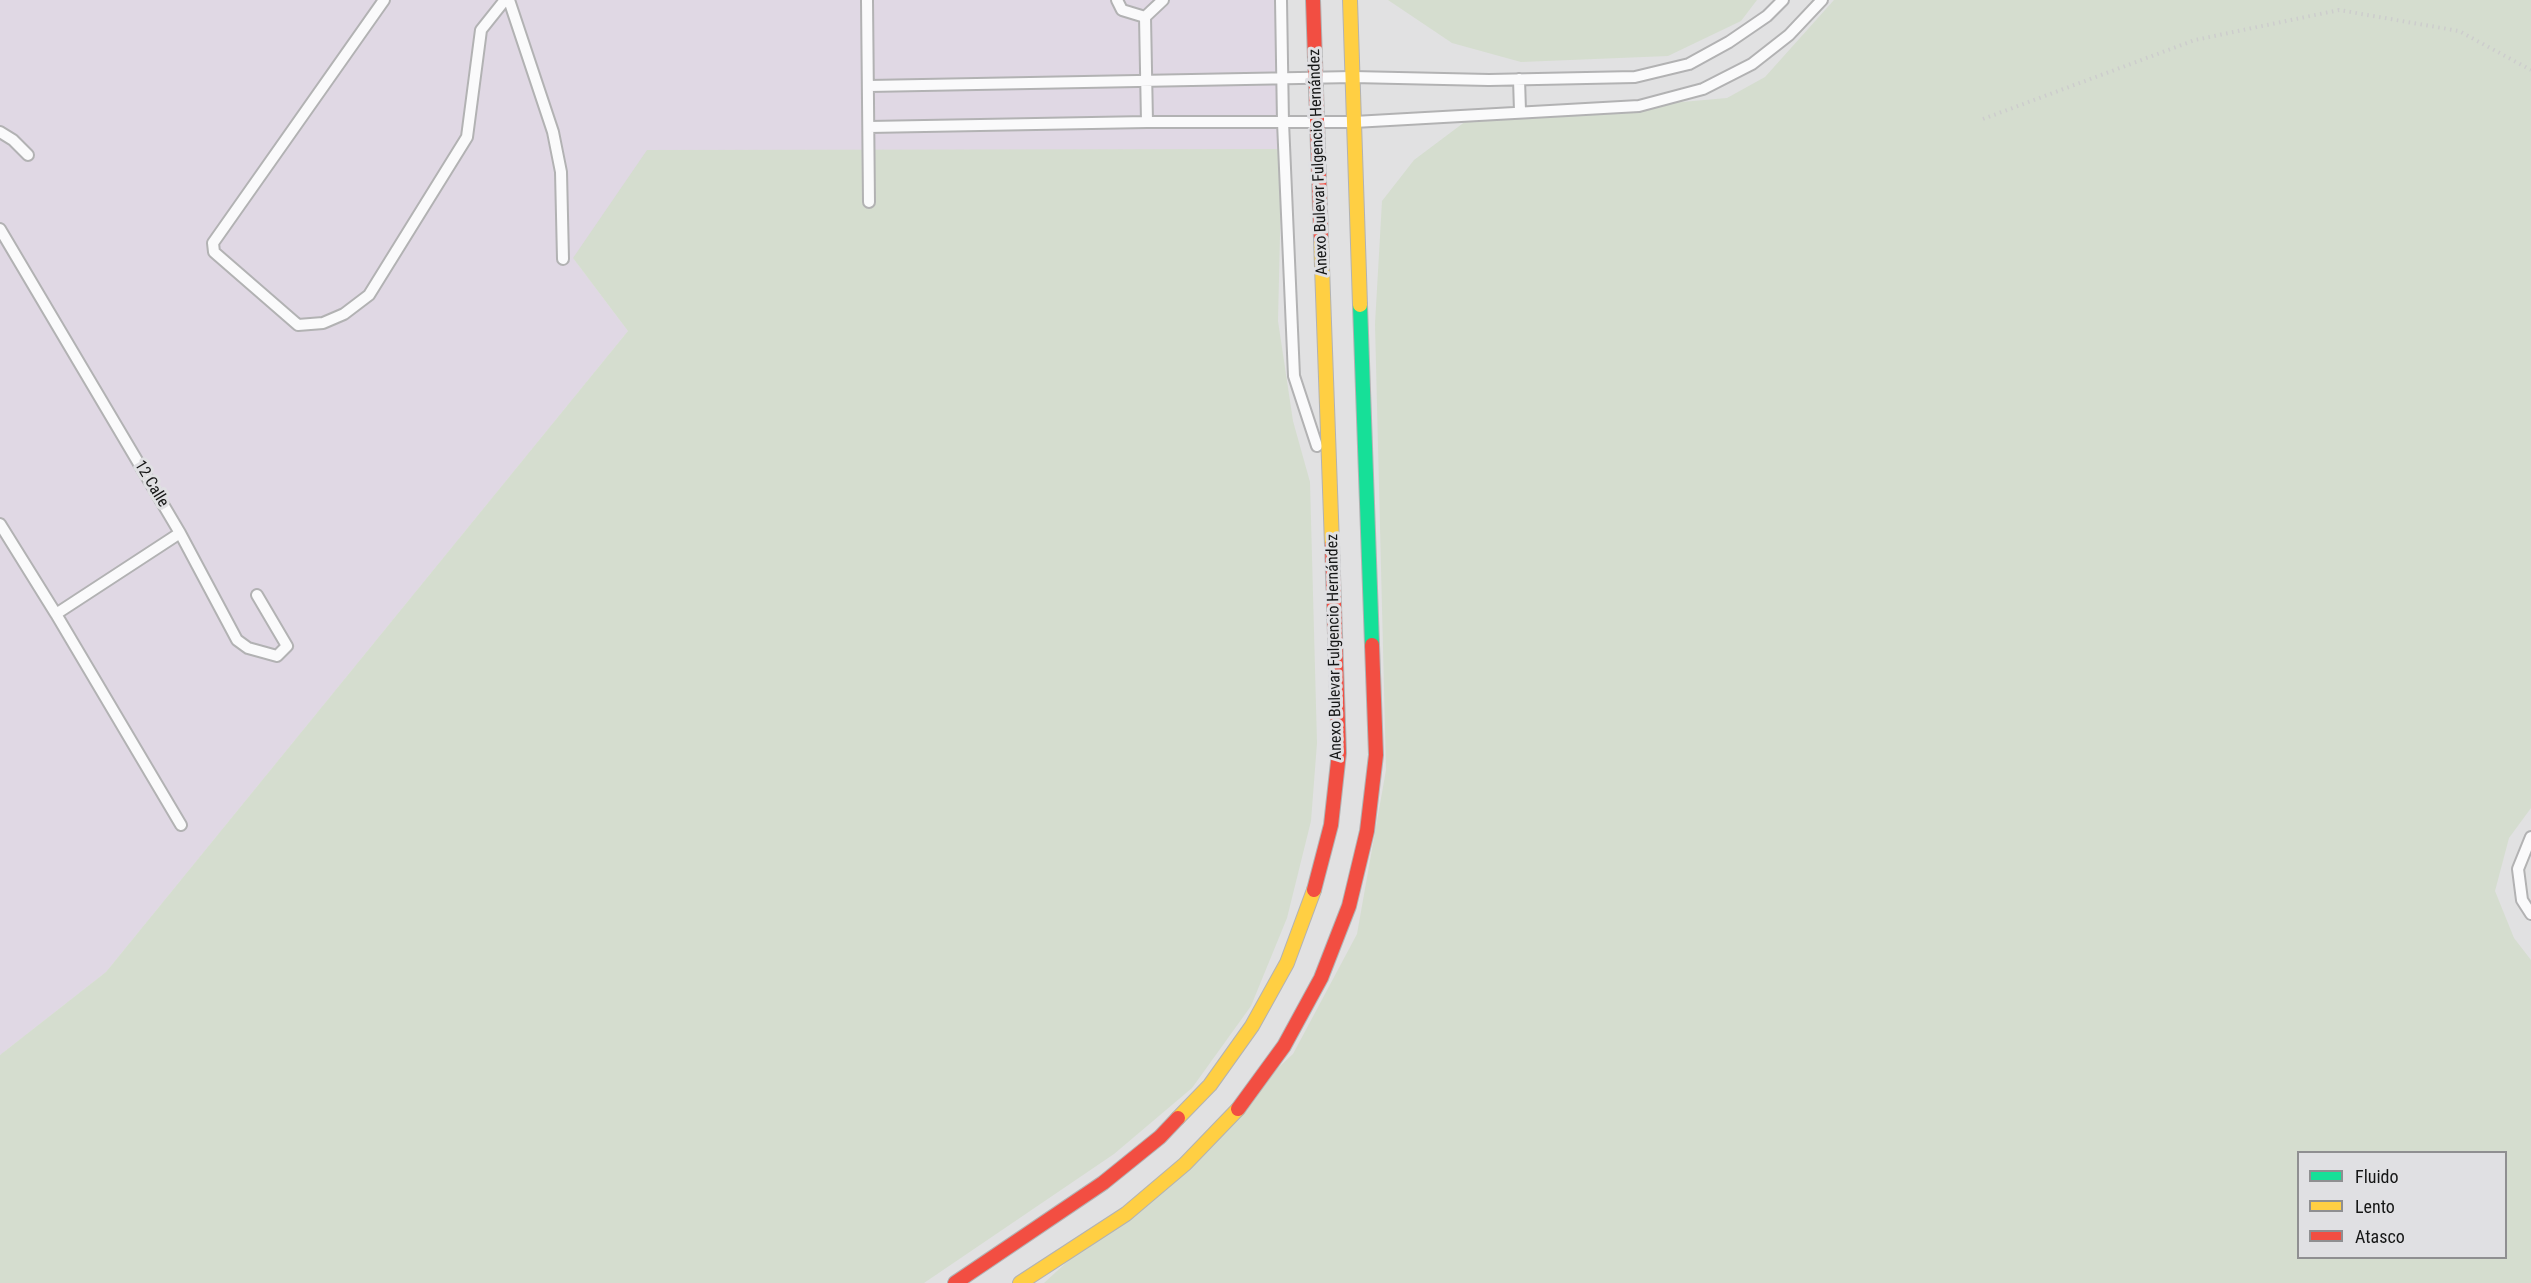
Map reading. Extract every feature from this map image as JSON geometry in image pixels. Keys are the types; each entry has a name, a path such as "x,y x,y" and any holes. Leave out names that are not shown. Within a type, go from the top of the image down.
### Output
{"main road":[{"name":"Anexo Bulevar Fulgencio Hernández","path":"955,1283 1103,1183 1160,1137 1210,1084 1252,1026 1287,963 1313,895 1328,835 1339,753 1313,0"},
{"path":"1020,1283 1126,1214 1185,1164 1239,1108 1284,1046 1300,1017 1321,978 1349,906 1367,831 1376,755 1350,0"}],"lane":[{"path":"384,0 213,243 214,252 298,325 322,323 344,314 369,295 467,137 481,30 507,0 553,132 561,172 563,259"},
{"path":"867,0 869,202"},
{"path":"1117,0 1122,10 1145,17"},
{"path":"1147,122 1145,17 1163,0"},
{"path":"1281,0 1283,122 1294,376 1331,489"},
{"path":"869,86 1146,83 1353,77 1520,79 1635,77 1689,64 1729,42 1767,16 1783,0"},
{"path":"869,127 1147,122 1354,122 1639,106 1703,89 1752,64 1789,35 1822,0"},
{"path":"1520,79 1520,111"},
{"path":"0,132 13,140 28,155"},
{"name":"12 Calle","path":"0,229 180,533 237,640 248,648 277,656 287,646 257,595"},
{"path":"0,524 181,825"},
{"path":"56,614 180,533"},
{"path":"2531,837 2518,869 2522,900 2531,914"}],"path":[{"path":"1983,119 2195,40 2339,10 2459,31 2531,70"}],"shaded area":[{"path":"0,0 1278,0 1282,149 573,258 628,331 106,972 0,1055"},
{"path":"1388,0 1757,0 1741,21 1668,56 1521,62 1452,43"},
{"path":"1834,0 2531,0 2531,808 2509,838 2495,891 2514,938 2531,960 2531,1283 1044,1283 1293,1054 1357,934 1386,770 1375,324 1382,201 1414,160 1466,121 1727,98 1765,77"},
{"path":"1282,149 1278,321 1293,421 1310,482 1317,743 1311,821 1287,918 1251,1006 1192,1088 1114,1154 924,1283 0,1283 0,1055 106,972 628,331 573,258 647,150"}],"traffic: fast":[{"path":"1360,305 1372,645"}],"traffic: slow":[{"path":"1350,0 1360,305"},
{"path":"1321,239 1332,545"},
{"path":"1178,1118 1210,1085 1252,1026 1287,963 1314,890"},
{"path":"1020,1283 1126,1214 1185,1164 1238,1109"}],"traffic: jam":[{"path":"1313,0 1321,239"},
{"path":"1314,890 1331,825 1339,753 1332,545"},
{"path":"1238,1109 1284,1046 1321,978 1349,906 1367,831 1376,755 1372,645"},
{"path":"955,1283 1103,1183 1160,1137 1178,1118"}]}
